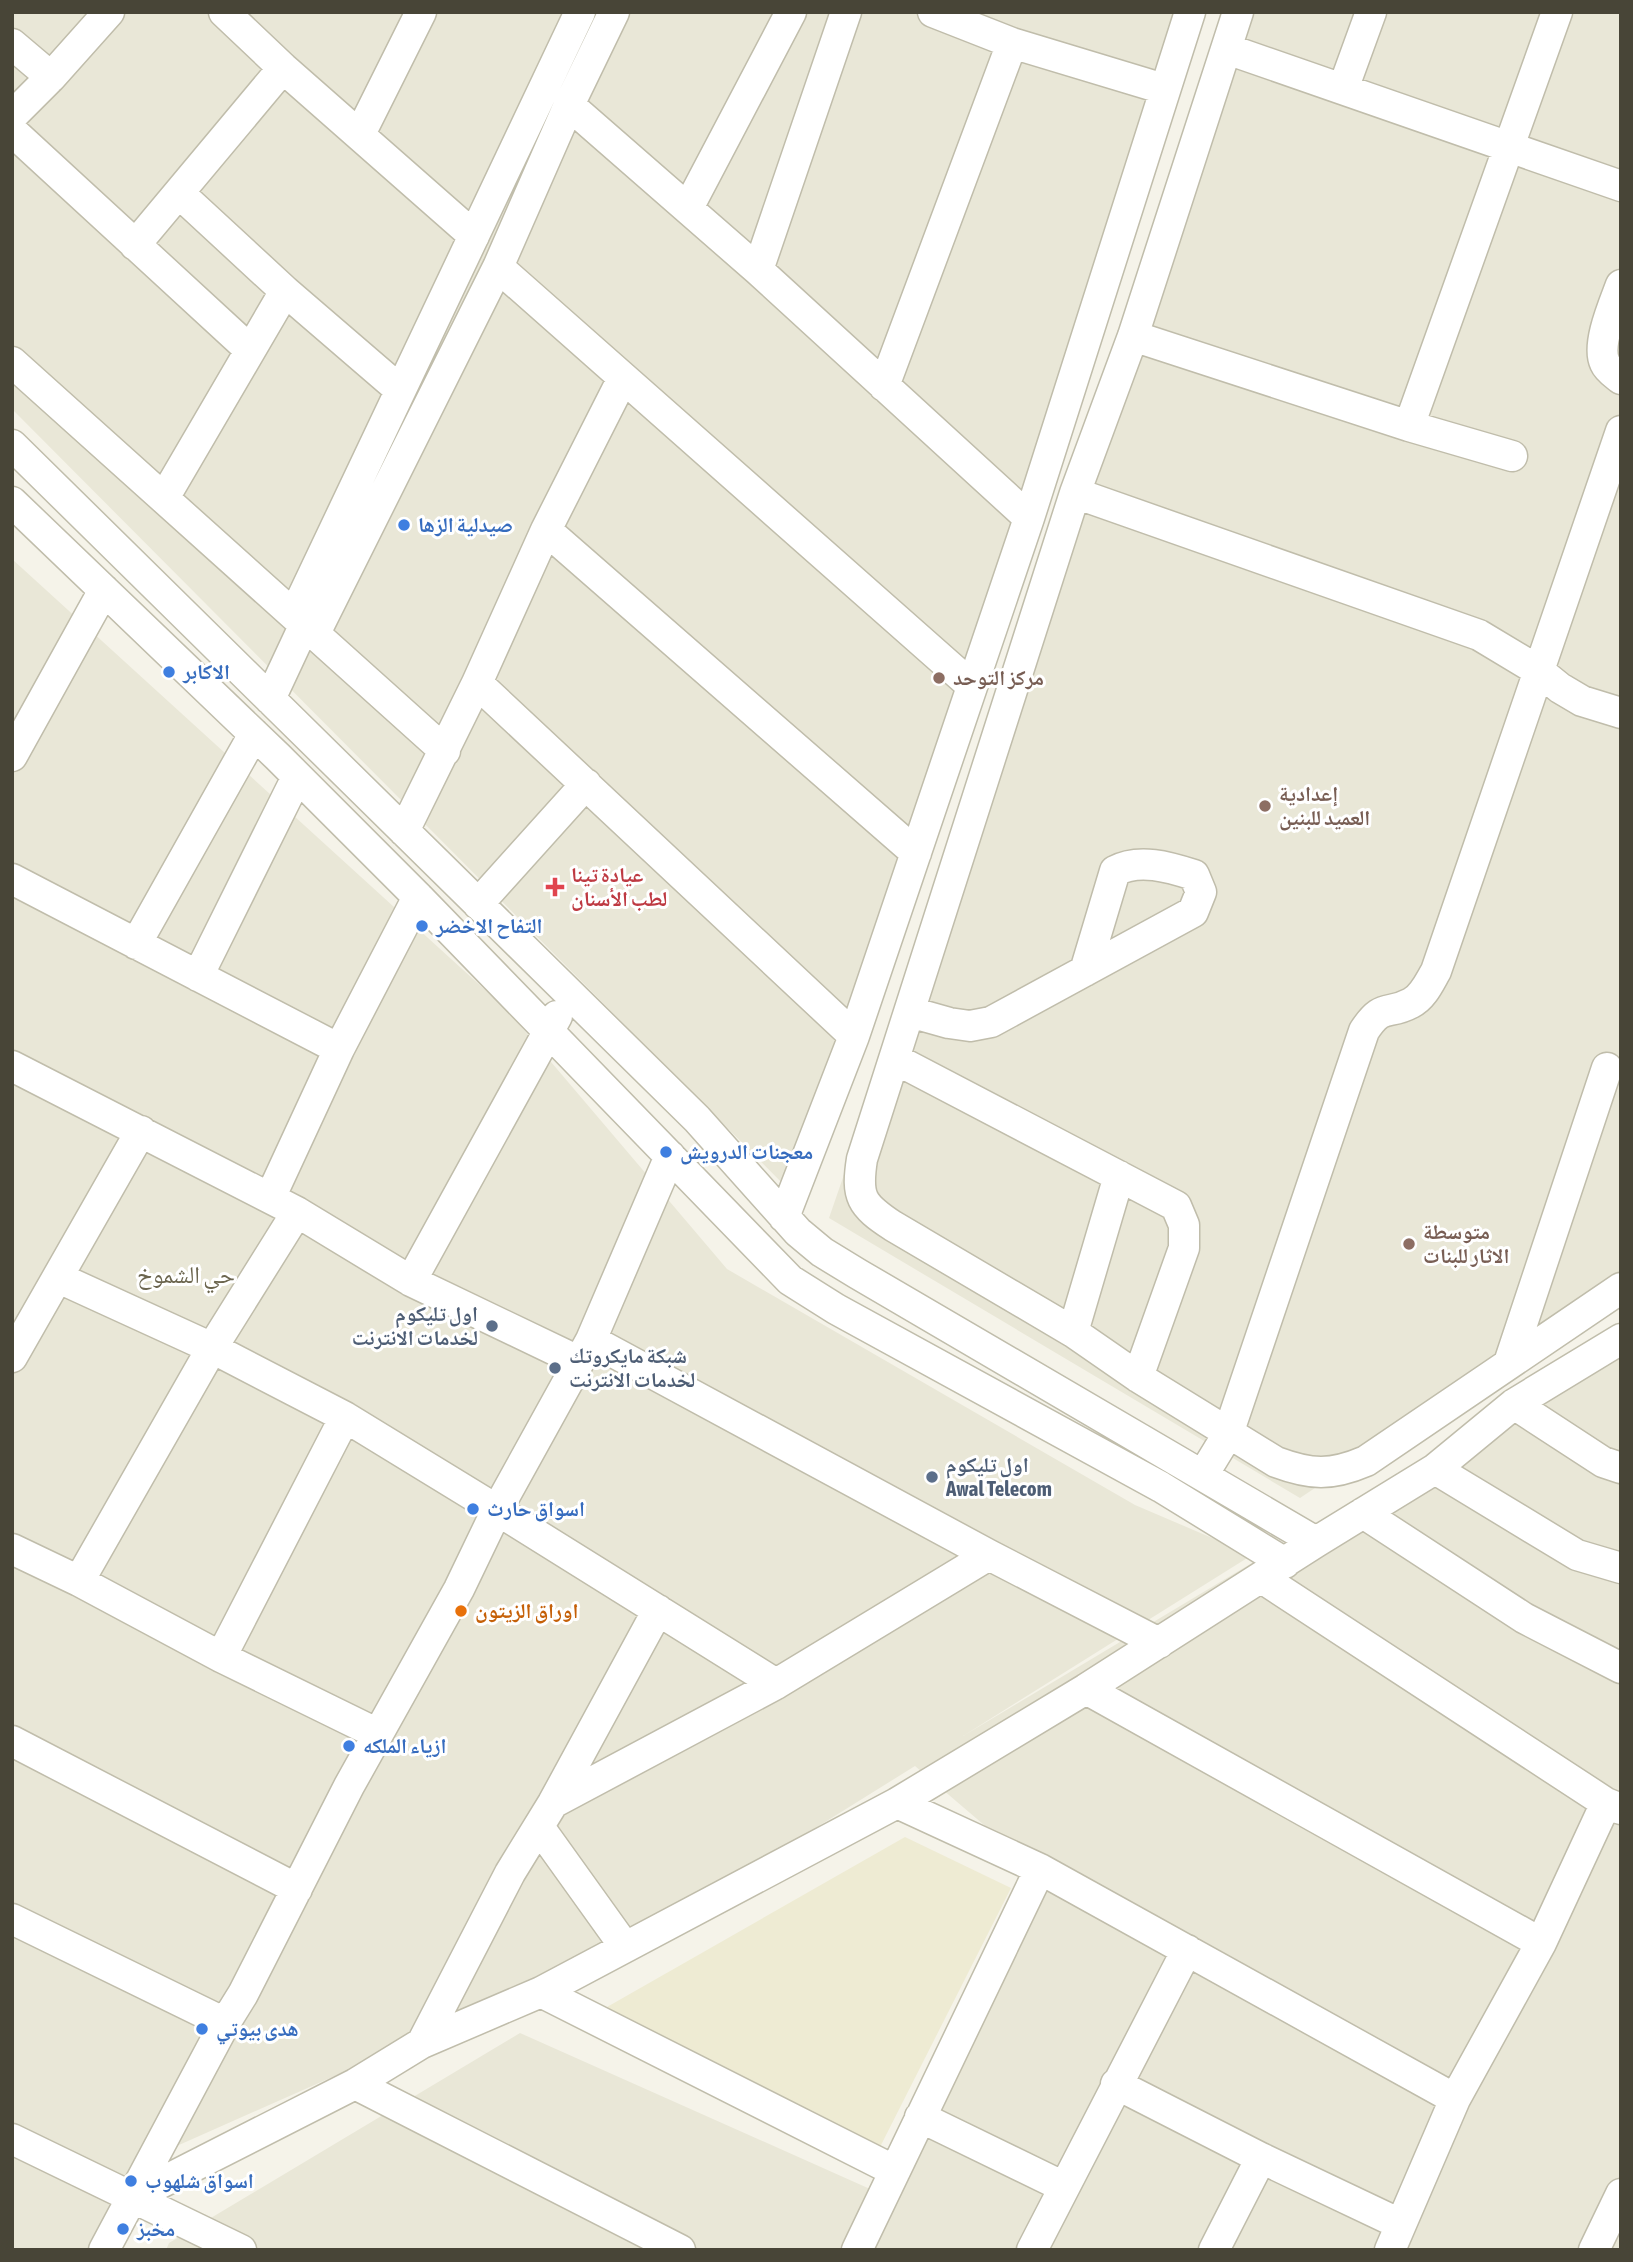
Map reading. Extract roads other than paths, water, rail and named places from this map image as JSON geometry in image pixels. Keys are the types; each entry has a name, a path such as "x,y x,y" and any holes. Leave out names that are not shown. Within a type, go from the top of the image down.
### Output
{"street":[{"path":"12,116 109,12"},
{"path":"224,12 283,68 474,236"},
{"path":"360,134 421,12"},
{"path":"270,699 305,624 400,390 580,12"},
{"path":"305,624 460,343 498,267 569,105 614,12"},
{"path":"688,208 791,12"},
{"path":"758,270 846,12"},
{"path":"933,12 1012,43 1164,89"},
{"path":"784,1217 854,1036 1029,518 1190,12"},
{"path":"1238,12 1133,336 1076,493 862,1159 858,1184 863,1199 874,1214 1073,1332 1138,1377 1228,1433 1276,1462 1298,1471 1321,1474 1346,1470 1366,1461 1621,1288"},
{"path":"1343,89 1371,12"},
{"path":"1409,426 1557,12"},
{"path":"884,386 1012,43"},
{"path":"12,44 51,77"},
{"path":"1227,49 1621,186"},
{"path":"135,245 283,68"},
{"path":"569,105 758,270 1029,518"},
{"path":"12,131 250,350"},
{"path":"180,194 285,291 400,390"},
{"path":"498,267 972,686"},
{"path":"1621,285 1602,350 1603,360 1621,379"},
{"path":"164,498 285,291"},
{"path":"430,329 460,343"},
{"path":"1133,336 1409,426 1512,456"},
{"path":"12,362 445,751"},
{"path":"404,831 445,751 546,530 623,378"},
{"path":"1203,1475 1228,1433 1364,1031 1372,1018 1383,1011 1412,1003 1423,994 1436,971 1621,431"},
{"path":"12,445 697,1119 797,1232 822,1252 1317,1542"},
{"path":"1076,493 1479,635 1582,701 1621,713"},
{"path":"12,502 298,777 790,1280 836,1309 1161,1487 1273,1570 1613,1806 1455,2099 1395,2243 1261,2158 1116,2084"},
{"path":"546,530 916,853"},
{"path":"12,756 104,590"},
{"path":"477,683 854,1036"},
{"path":"136,944 254,734"},
{"path":"198,976 298,777"},
{"path":"478,904 586,784"},
{"path":"12,879 339,1049"},
{"path":"270,1198 339,1049 418,897"},
{"path":"910,1012 970,1026 991,1022 1085,971"},
{"path":"411,1281 547,1030 571,995"},
{"path":"895,1059 1175,1206 1184,1225 1184,1248 1138,1377"},
{"path":"12,1066 297,1212 411,1281 584,1351 1159,1643"},
{"path":"1509,1363 1607,1068"},
{"path":"12,1357 141,1131"},
{"path":"104,2250 584,1351 670,1156"},
{"path":"1073,1332 1119,1176"},
{"path":"79,1581 212,1348 297,1212"},
{"path":"59,1278 212,1348 345,1418 776,1684"},
{"path":"131,2199 355,2084 422,2043 541,1992 897,1803 1086,1689 1435,1469 1514,1404 1613,1351"},
{"path":"1514,1404 1603,1462 1621,1468"},
{"path":"221,1657 345,1418"},
{"path":"1435,1469 1577,1555 1621,1568"},
{"path":"1363,1513 1524,1618 1621,1668"},
{"path":"12,1549 79,1581 221,1657 378,1734"},
{"path":"546,1815 776,1684 989,1555"},
{"path":"422,2043 510,1873 546,1815 658,1610"},
{"path":"1086,1689 1541,1943"},
{"path":"12,1741 297,1889"},
{"path":"897,1803 1040,1869 1455,2099"},
{"path":"546,1815 625,1947"},
{"path":"857,2250 1040,1869"},
{"path":"12,1919 225,2023"},
{"path":"1032,2250 1187,1950"},
{"path":"541,1992 895,2171"},
{"path":"355,2084 680,2250"},
{"path":"920,2118 1064,2187"},
{"path":"12,2139 241,2250"},
{"path":"1214,2250 1261,2158"},
{"path":"1594,2250 1621,2194"}],"place":[{"name":"صيدلية الزها","path":"404,525"},
{"name":"الاكابر","path":"169,672"},
{"name":"مركز التوحد","path":"939,678"},
{"name":"إعدادية العميد للبنين","path":"1265,806"},
{"name":"عيادة تينا لطب الأسنان","path":"555,887"},
{"name":"التفاح الاخضر","path":"422,926"},
{"name":"معجنات الدرويش","path":"666,1152"},
{"name":"متوسطة الاثار للبنات","path":"1409,1244"},
{"name":"اول تليكوم لخدمات الانترنت","path":"492,1326"},
{"name":"شبكة مايكروتك لخدمات الانترنت","path":"555,1368"},
{"name":"اول تليكوم Awal Telecom","path":"932,1477"},
{"name":"اسواق حارث","path":"473,1509"},
{"name":"اوراق الزيتون","path":"461,1611"},
{"name":"ازياء الملكه","path":"349,1746"},
{"name":"هدى بيوتي","path":"202,2029"},
{"name":"اسواق شلهوب","path":"131,2181"},
{"name":"مخبز","path":"123,2229"}],"district":[{"name":"حي الشموخ","path":"186,1275"}]}
